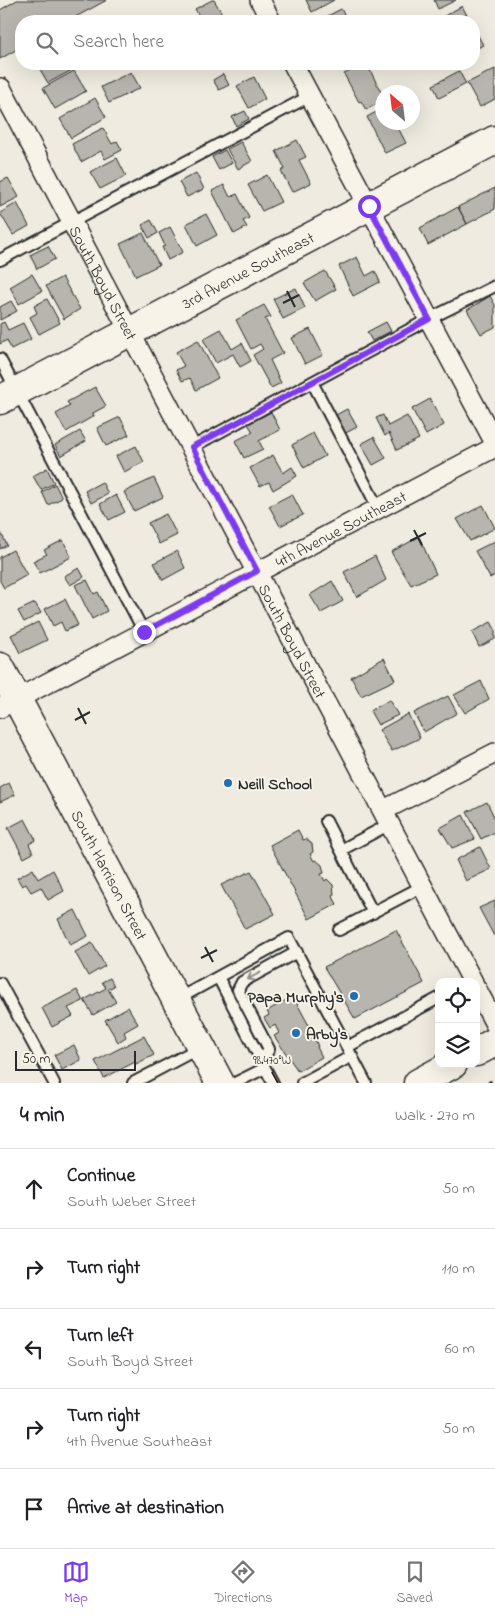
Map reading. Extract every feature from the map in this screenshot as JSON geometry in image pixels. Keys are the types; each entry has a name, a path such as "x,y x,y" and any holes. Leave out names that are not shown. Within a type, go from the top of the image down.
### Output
{"main road":[{"name":"3rd Avenue Southeast","path":"9,396 495,140"},
{"name":"South Harrison Street","path":"0,667 8,703 176,1000 220,1083"},
{"path":"480,1050 495,1042"},
{"path":"418,1083 446,1068"}],"street":[{"path":"260,0 268,15"},
{"path":"296,70 495,442"},
{"name":"South Boyd Street","path":"1,88 470,978"},
{"name":"4th Avenue Southeast","path":"8,703 495,447"},
{"path":"387,817 495,753"},
{"name":"South Boyd Street","path":"480,996 495,1024"}],"lane":[{"path":"0,260 310,96"},
{"path":"192,447 429,319 495,286"},
{"path":"0,359 9,396 144,632"},
{"path":"312,382 378,508"},
{"path":"341,850 387,817"},
{"path":"326,821 373,913"},
{"path":"339,930 423,886"},
{"path":"176,1000 289,938 366,1083"},
{"path":"235,1083 263,1065 269,1049 238,990 242,982 297,952"},
{"path":"218,977 273,1083"},
{"path":"0,983 54,1083"},
{"path":"302,1083 435,1000"},
{"path":"133,1083 201,1047"}],"path":[{"path":"488,1083 495,1079"}],"building":[{"path":"17,0 107,0 79,15 15,15 15,50 0,59 0,10"},
{"path":"214,0 223,15 198,15 195,9"},
{"path":"306,0 334,0 312,12"},
{"path":"434,0 456,0 438,9"},
{"path":"462,6 467,15 446,15"},
{"path":"341,9 344,15 330,15"},
{"path":"495,69 495,99 480,107 467,83"},
{"path":"40,70 72,70 48,83"},
{"path":"352,70 370,70 378,85 375,85 375,105 366,110 361,101 359,102 344,74"},
{"path":"74,71 86,91 55,109 43,88"},
{"path":"459,71 466,84 439,98 433,85"},
{"path":"131,72 140,88 109,103 101,87"},
{"path":"223,74 229,85 219,90 213,80"},
{"path":"254,77 265,99 249,108 237,86"},
{"path":"95,98 106,117 71,138 60,119"},
{"path":"245,111 249,119 236,126 232,117"},
{"path":"375,113 375,130 399,130 406,143 385,153 367,117"},
{"path":"103,128 112,144 117,141 122,150 105,159 101,151 81,162 72,144"},
{"path":"297,140 306,157 299,160 311,183 292,192 281,171 285,169 276,151"},
{"path":"241,142 252,161 238,169 227,149"},
{"path":"225,150 232,163 219,170 212,157"},
{"path":"117,158 126,176 100,189 90,172"},
{"path":"196,173 204,189 187,197 179,182"},
{"path":"267,175 281,202 262,211 248,185"},
{"path":"8,178 19,197 0,207 0,182"},
{"path":"224,185 230,197 237,194 249,218 243,221 247,227 234,234 212,191"},
{"path":"495,188 495,209 467,224 458,207"},
{"path":"17,203 29,226 13,235 0,213"},
{"path":"458,207 467,224 428,245 420,228"},
{"path":"206,214 217,235 197,246 186,224"},
{"path":"151,220 158,233 149,238 142,225"},
{"path":"170,227 183,252 168,260 162,247 165,246 159,233"},
{"path":"143,233 159,265 136,276 120,244"},
{"path":"48,246 55,259 37,269 30,255"},
{"path":"357,257 366,276 375,271 380,282 353,296 339,266"},
{"path":"325,271 336,289 315,301 304,283"},
{"path":"32,274 42,291 19,304 10,287"},
{"path":"62,277 80,309 64,319 46,286"},
{"path":"296,288 305,308 283,319 273,299"},
{"path":"490,296 495,305 495,327 481,334 467,310"},
{"path":"47,299 60,323 39,334 30,317 37,313 34,306"},
{"path":"11,301 17,311 0,320 0,307"},
{"path":"264,305 271,317 265,319 283,353 270,360 281,383 271,388 253,355 263,349 260,344 251,349 236,320"},
{"path":"4,322 8,330 23,323 31,339 11,349 7,340 0,344 0,324"},
{"path":"386,322 391,331 372,341 367,332"},
{"path":"221,329 232,349 242,343 251,361 240,367 233,354 216,363 203,339"},
{"path":"310,329 323,355 305,364 292,338"},
{"path":"198,340 218,378 196,390 190,378 182,381 176,370 184,366 176,352"},
{"path":"95,387 106,406 93,413 94,416 66,432 56,414 70,406 67,402"},
{"path":"430,399 444,425 426,435 412,409"},
{"path":"347,409 357,427 344,434 334,416"},
{"path":"271,412 280,430 259,441 263,449 244,458 235,441 253,432 248,424"},
{"path":"383,415 388,426 407,416 419,439 397,450 389,433 385,436 376,418"},
{"path":"120,417 129,435 106,446 97,428"},
{"path":"80,431 86,441 61,456 55,445"},
{"path":"313,433 325,456 304,468 292,445"},
{"path":"374,437 386,458 373,465 361,444"},
{"path":"136,446 144,462 124,472 116,456"},
{"path":"273,455 283,473 292,467 297,476 273,490 269,482 260,486 250,468"},
{"path":"47,468 54,483 41,490 33,476"},
{"path":"154,478 163,497 134,511 124,492"},
{"path":"102,482 108,494 91,503 85,491"},
{"path":"55,484 62,498 48,505 42,492"},
{"path":"292,494 303,515 280,526 269,506"},
{"path":"116,495 125,512 109,520 100,504"},
{"path":"483,505 495,528 470,541 457,519"},
{"path":"166,514 177,535 159,544 148,523"},
{"path":"0,531 7,545 0,549"},
{"path":"419,537 436,574 411,585 391,552"},
{"path":"63,540 71,557 40,573 33,561 47,554 44,550"},
{"path":"495,541 495,575 490,578 475,551"},
{"path":"13,550 27,575 4,588 0,581 0,557"},
{"path":"177,551 185,568 163,580 154,563"},
{"path":"375,556 386,580 357,597 344,572"},
{"path":"79,568 84,577 70,585 64,576"},
{"path":"87,580 94,594 98,592 107,611 92,619 75,585"},
{"path":"332,581 343,601 321,613 310,595"},
{"path":"65,599 78,625 65,631 61,622 53,626 45,609"},
{"path":"35,603 41,613 24,622 18,611"},
{"path":"38,622 47,640 20,653 11,635"},
{"path":"491,622 495,629 495,639 479,647 472,632"},
{"path":"384,658 395,680 361,696 351,677"},
{"path":"481,681 489,699 465,713 454,695"},
{"path":"448,696 457,713 424,732 414,713"},
{"path":"389,700 398,715 378,725 370,711"},
{"path":"408,714 420,738 392,751 379,730"},
{"path":"9,783 15,795 0,802 0,788"},
{"path":"487,802 495,819 495,832 481,839 467,812"},
{"path":"463,815 475,839 452,848 440,828"},
{"path":"25,819 36,840 29,844 33,853 24,858 8,828"},
{"path":"298,830 303,840 306,839 312,844 313,852 310,854 314,861 316,860 322,865 324,873 321,874 325,881 327,879 333,885 334,894 332,895 337,904 309,919 270,845"},
{"path":"480,847 491,869 466,881 456,860"},
{"path":"33,869 38,879 53,870 64,891 48,900 41,887 31,892 26,884 22,886 17,878"},
{"path":"251,871 275,914 245,929 221,885"},
{"path":"495,901 495,935 494,936 479,908"},
{"path":"75,910 88,936 70,945 58,919"},
{"path":"396,930 424,983 355,1019 324,967"},
{"path":"92,943 105,966 88,976 75,952"},
{"path":"110,978 114,986 108,989 116,1002 93,1015 84,1000 106,988 102,982"},
{"path":"77,990 83,1001 68,1008 73,1016 52,1027 42,1008"},
{"name":"Arby's","path":"293,996 313,1033 322,1057 298,1071 274,1036 279,1033 275,1025 270,1028 264,1018 269,1015 267,1011"},
{"path":"128,1007 138,1024 124,1032 126,1037 118,1042 105,1020"},
{"path":"144,1036 154,1055 136,1064 135,1062 104,1078 95,1061"},
{"path":"74,1045 81,1060 62,1070 54,1055"}],"place":[{"name":"Neill School","path":"228,783"},
{"name":"Papa Murphy's","path":"354,996"},
{"name":"Arby's","path":"296,1033"}],"route":[{"path":"144,632 257,571 192,447 429,319 369,206"}]}
